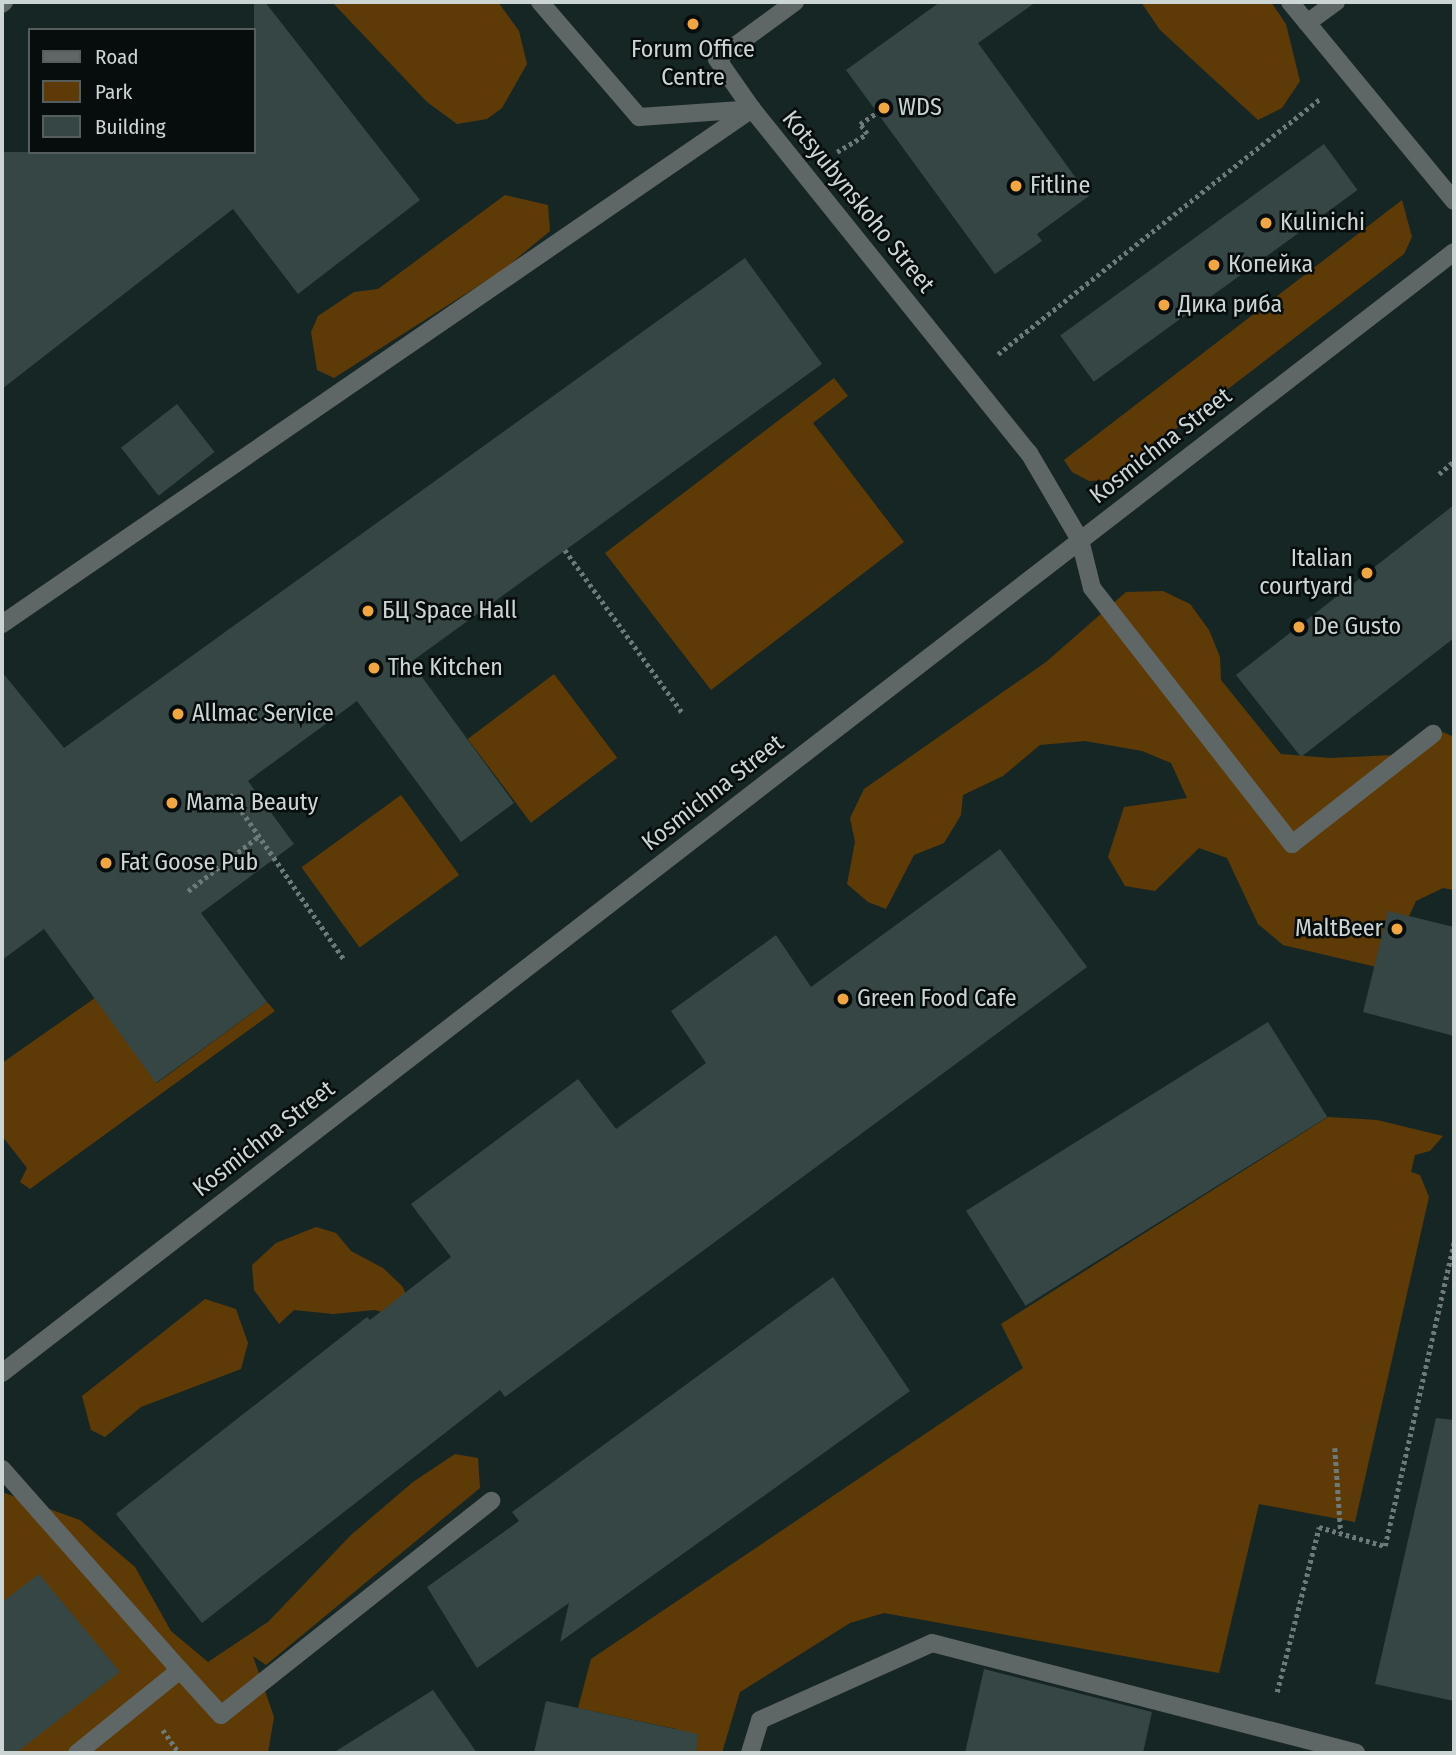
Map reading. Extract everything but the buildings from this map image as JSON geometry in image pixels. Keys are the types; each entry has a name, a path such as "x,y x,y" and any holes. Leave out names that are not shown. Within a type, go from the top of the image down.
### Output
{"street":[{"name":"Kotsyubynskoho Street","path":"540,2 639,117 752,109 1029,453 1080,540 1092,588 1292,844 1433,734"},
{"path":"2,624 752,109 717,59 795,2"},
{"path":"1290,2 1454,201"},
{"path":"1307,23 1336,2"},
{"name":"Kosmichna Street","path":"2,1373 1080,540 1452,257"},
{"path":"2,1469 220,1715 491,1501"},
{"path":"751,1753 760,1720 932,1643 1356,1753"},
{"path":"77,1753 180,1670"}],"path":[{"path":"986,363 1351,75"},
{"path":"835,154 867,134 860,124 878,112"},
{"path":"1438,474 1454,461"},
{"path":"565,550 682,712"},
{"path":"230,794 344,960"},
{"path":"188,891 259,836"},
{"path":"1267,1730 1318,1527 1385,1546 1454,1242"},
{"path":"1335,1447 1341,1533"}],"green space":[{"path":"332,2 498,2 519,31 527,64 502,108 487,119 457,124 427,102"},
{"path":"1141,2 1271,2 1286,24 1300,81 1282,108 1258,120 1160,30"},
{"path":"505,195 548,205 550,231 503,270 334,378 317,370 311,332 318,316 354,292 378,289"},
{"path":"1402,200 1412,237 1404,254 1109,480 1089,481 1072,472 1064,460"},
{"path":"834,378 848,396 813,423 904,542 711,690 605,553"},
{"path":"1163,591 1190,604 1209,630 1220,657 1221,680 1281,754 1330,758 1394,755 1443,732 1454,737 1454,890 1443,888 1416,901 1385,969 1283,945 1258,924 1227,858 1199,848 1155,891 1125,886 1108,857 1124,807 1187,798 1171,763 1142,751 1085,741 1040,745 1003,776 963,795 961,815 944,843 914,855 886,909 868,902 847,884 855,842 850,818 864,789 1046,662 1126,592"},
{"path":"554,674 617,758 531,823 468,739"},
{"path":"401,795 459,875 360,947 301,867"},
{"path":"95,998 157,1083 267,1002 275,1011 30,1189 20,1182 27,1168 2,1136 2,1063"},
{"path":"1328,1117 1377,1120 1443,1136 1430,1151 1415,1155 1411,1172 1420,1175 1429,1197 1355,1522 1259,1504 1219,1673 884,1613 850,1623 740,1692 722,1753 671,1753 676,1729 578,1708 591,1659 1023,1368 1001,1324"},
{"path":"316,1227 336,1233 351,1251 383,1268 403,1287 410,1306 394,1316 375,1310 333,1314 294,1310 279,1324 254,1290 252,1265 276,1243"},
{"path":"205,1299 236,1309 248,1343 241,1369 141,1407 105,1437 91,1430 82,1396"},
{"path":"455,1454 478,1458 480,1488 266,1665 253,1656 274,1717 268,1753 2,1753 2,1492 80,1520 135,1567 171,1631 208,1662 268,1622 351,1535 413,1482"}],"place":[{"name":"Forum Office Centre","path":"693,24"},
{"name":"WDS","path":"884,108"},
{"name":"Fitline","path":"1016,186"},
{"name":"Kulinichi","path":"1266,223"},
{"name":"Копейка","path":"1214,265"},
{"name":"Дика риба","path":"1164,305"},
{"name":"Italian courtyard","path":"1367,573"},
{"name":"БЦ Space Hall","path":"368,611"},
{"name":"De Gusto","path":"1299,627"},
{"name":"The Kitchen","path":"374,668"},
{"name":"Allmac Service","path":"178,714"},
{"name":"Mama Beauty","path":"172,803"},
{"name":"Fat Goose Pub","path":"106,863"},
{"name":"MaltBeer","path":"1397,929"},
{"name":"Green Food Cafe","path":"843,999"}]}
